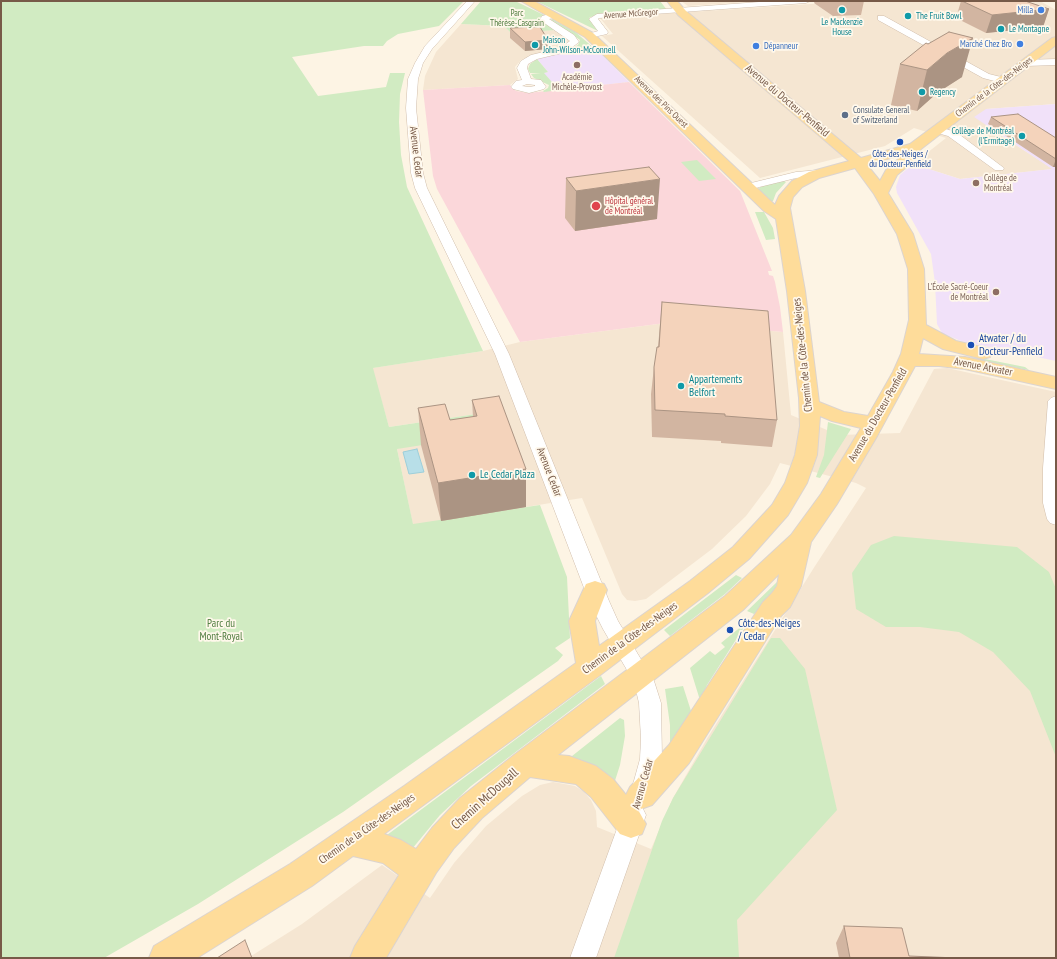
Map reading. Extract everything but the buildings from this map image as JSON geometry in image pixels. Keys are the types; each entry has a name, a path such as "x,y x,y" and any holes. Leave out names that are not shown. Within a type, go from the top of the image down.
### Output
{"main road":[{"name":"Avenue des Pins Ouest","path":"526,1 589,35 769,208 785,218"},
{"name":"Avenue du Docteur-Penfield","path":"641,675 734,603 799,541 829,499 903,372 917,328 918,291 915,262 905,234 881,193 858,162 676,5"},
{"name":"Chemin de la Côte-des-Neiges","path":"166,958 243,912 350,841 590,668 720,571 763,530 780,510 796,483 804,463 810,426 810,405 794,277 785,218 782,208 784,199 791,190 801,182 820,173 915,147 1056,40"},
{"path":"801,182 828,178 852,180 881,193 891,173 910,157 915,147"},
{"name":"Avenue Atwater","path":"917,328 956,347 1056,369"},
{"name":"Avenue Atwater","path":"908,360 939,360 965,363 1056,383"},
{"path":"810,405 839,417 874,424"},
{"path":"641,796 679,754 772,609 785,593 789,586 799,541"},
{"path":"590,668 582,621 595,590"},
{"name":"Chemin McDougall","path":"367,958 418,873 443,838 471,808 524,764 641,675"},
{"path":"524,764 569,769 586,775 602,788 630,824"},
{"path":"350,841 390,850 405,859 418,873"}],"street":[{"name":"Avenue Cedar","path":"471,1 430,44 421,59 413,79 411,108 417,173 431,209 502,354 595,590 610,624 641,675 650,703 652,734 651,759 641,796 582,958"},
{"path":"676,5 806,1"},
{"name":"Avenue McGregor","path":"589,35 604,32 593,18 596,16 676,5"},
{"path":"527,81 522,68 524,63 534,57 566,48 575,42 571,37 544,20 545,18 554,15"},
{"path":"881,18 986,76 1002,80"},
{"path":"1044,48 1056,52"},
{"path":"1025,63 1056,62"},
{"path":"938,130 952,134 1000,168"},
{"name":"Chemin de la Côte-des-Neiges","path":"747,187 796,175 820,173"},
{"path":"1056,401 1051,468 1052,503 1056,519"}],"shaded area":[{"path":"681,1 763,1 688,6"},
{"path":"856,1 1040,1 1056,10 1056,104 986,109 986,126 1053,169 960,179 913,164 946,138 914,128 885,146 760,178 602,36 613,34 600,18"},
{"path":"461,24 504,26 511,33 556,30 567,38 569,42 561,47 521,60 515,67 518,79 510,85 423,90 425,76 436,52"},
{"name":"Académie Michèle-Provost","path":"596,49 629,82 559,90 543,73 548,72 537,59 566,52"},
{"name":"Hôpital général de Montréal","path":"629,82 740,191 772,271 768,271 769,275 773,276 775,282 783,332 673,322 520,342 437,189 433,176 423,90 510,85 516,91 528,93"},
{"path":"1056,104 1056,361 961,341 942,333 937,324 935,283 931,254 897,193 896,187 900,175 913,164 960,179 1052,169 974,117 986,109"},
{"path":"673,322 783,332 791,415 839,435 900,433 934,369 947,368 1056,392 1056,958 248,958 302,924 382,865 430,898 454,863 486,826 522,796 540,785 553,782 575,786 583,791 591,800 596,811 597,827 651,849 673,798 708,737 815,566 866,488 856,483 780,463 770,484 746,516 712,549 646,599 635,601 627,600 622,594 582,498 413,525 397,449 503,410 389,427 372,368 483,351 520,342"}],"green space":[{"name":"Parc du Mont-Royal","path":"1,1 464,1 439,26 398,34 387,41 383,46 364,46 292,57 318,96 386,87 390,73 405,73 400,94 399,122 401,155 407,187 483,351 373,368 389,427 503,410 500,433 397,449 413,524 540,505 567,577 570,638 555,648 563,655 558,661 343,812 198,904 104,958 1,958"},
{"name":"Parc Thérèse-Casgrain","path":"481,1 515,1 544,15 539,18 540,20 556,30 511,33 504,26 461,24"},
{"path":"536,1 660,1 667,10 590,17 589,19 598,31"},
{"path":"552,19 574,31 594,48 567,51 578,45 580,40 550,20"},
{"path":"537,59 548,72 544,73 559,90 544,92 543,91 548,88 549,85 534,78 531,74 541,73 530,73 528,69 530,64"},
{"path":"697,160 716,179 699,181 681,162"},
{"path":"784,181 786,182 776,193 773,201 769,201 758,190 761,186"},
{"path":"755,212 764,212 773,228 775,239 766,240"},
{"path":"980,358 1025,367 1029,370 978,361"},
{"path":"828,422 851,429 820,478 816,477 824,455"},
{"path":"894,536 1017,547 1049,572 1056,589 1056,757 1030,691 993,652 959,632 920,627 886,627 856,609 852,573 871,545"},
{"path":"736,575 742,578 725,594 670,636 664,630"},
{"path":"777,582 783,585 765,606 754,614 747,611"},
{"path":"748,621 707,685 701,699 699,697 690,668 710,651 715,655 725,647 721,643"},
{"path":"771,638 780,638 805,669 837,810 737,920 739,958 614,958 662,821 673,798"},
{"path":"601,676 605,684 471,786 440,815 412,849 387,835"},
{"path":"683,686 691,711 670,748 670,725 665,689"},
{"path":"620,718 624,720 625,736 620,765 613,787 567,760"}],"water":[{"path":"417,449 424,472 409,474 403,452"}],"place":[{"name":"Le Mackenzie House","path":"842,10"},
{"name":"Milla","path":"1041,10"},
{"name":"The Fruit Bowl","path":"908,16"},
{"name":"Le Montagne","path":"1001,29"},
{"name":"Marché Chez Bro","path":"1020,44"},
{"name":"Maison John-Wilson-McConnell","path":"535,45"},
{"name":"Dépanneur","path":"756,46"},
{"name":"Académie Michèle-Provost","path":"577,65"},
{"name":"Regency","path":"922,92"},
{"name":"Consulate General of Switzerland","path":"845,115"},
{"name":"Collège de Montréal (l'Ermitage)","path":"1022,136"},
{"name":"Côte-des-Neiges / du Docteur-Penfield","path":"900,142"},
{"name":"Collège de Montréal","path":"976,183"},
{"name":"Hôpital général de Montréal","path":"596,206"},
{"name":"L'École Sacré-Coeur de Montréal","path":"996,292"},
{"name":"Atwater / du Docteur-Penfield","path":"971,345"},
{"name":"Appartements Belfort","path":"681,386"},
{"name":"Le Cedar Plaza","path":"472,475"},
{"name":"Côte-des-Neiges / Cedar","path":"730,630"}]}
